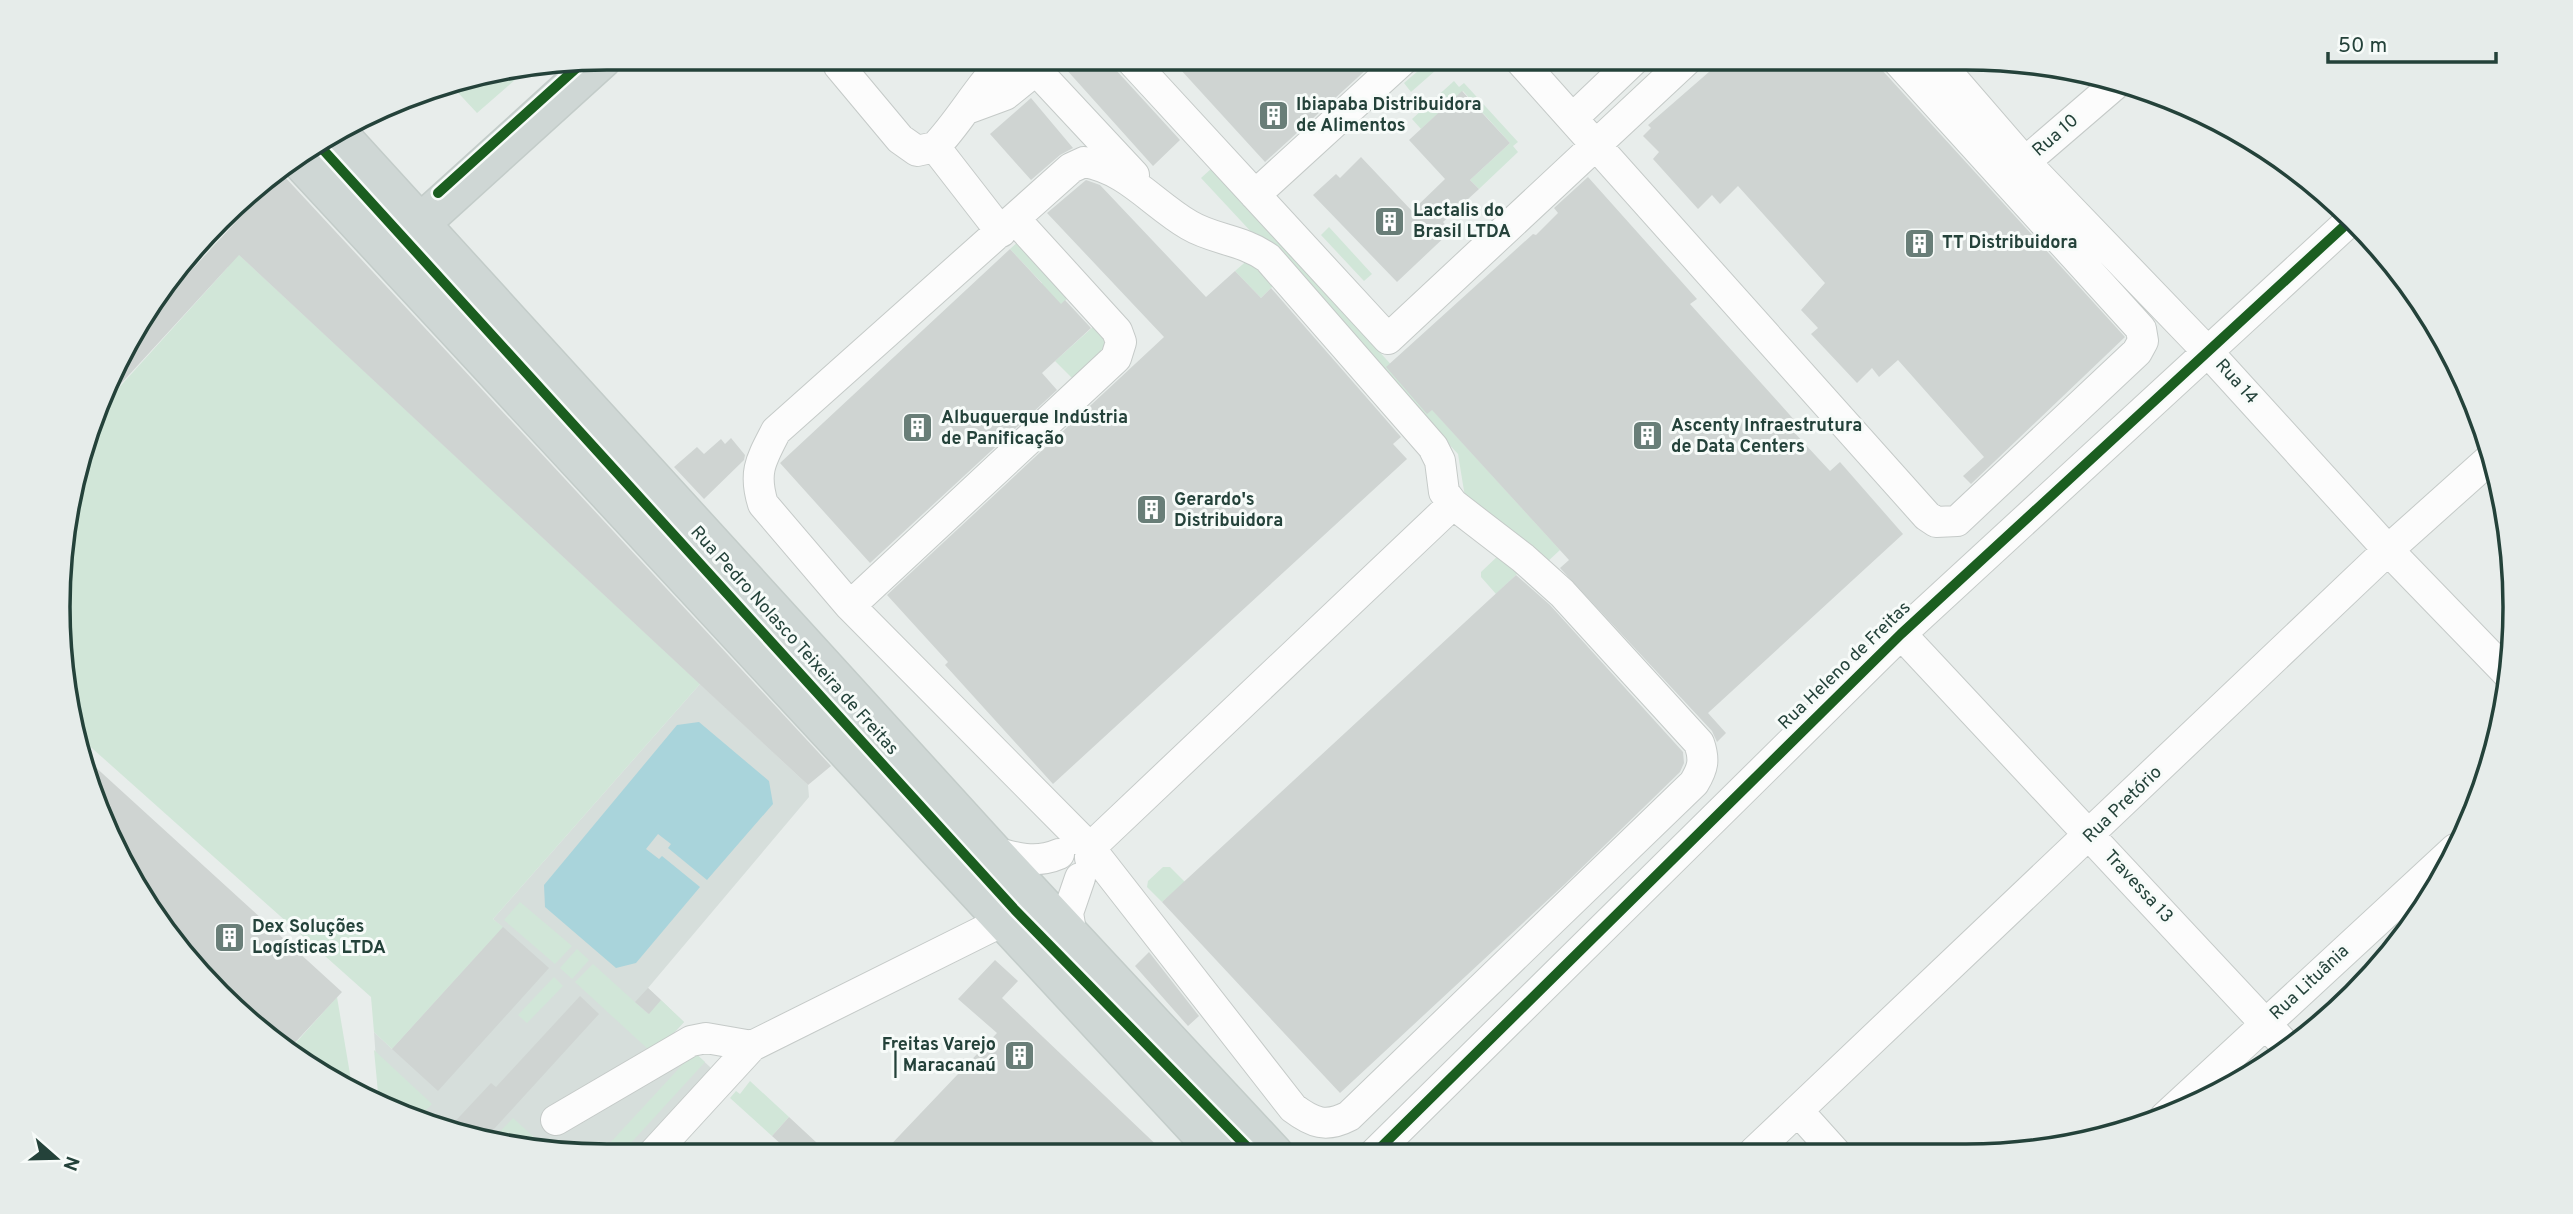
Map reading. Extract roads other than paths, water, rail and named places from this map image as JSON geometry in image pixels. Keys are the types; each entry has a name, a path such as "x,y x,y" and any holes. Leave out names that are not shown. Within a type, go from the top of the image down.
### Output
{"main road":[{"path":"421,223 589,71"},
{"name":"Rua Pedro Nolasco Teixeira de Freitas","path":"343,139 1031,894 1265,1144"},
{"name":"Rua Pedro Nolasco Teixeira de Freitas","path":"303,165 1211,1144"},
{"path":"660,547 691,521"}],"street":[{"path":"842,70 900,139 917,151 935,147 967,109 985,79 995,70"},
{"path":"967,109 1005,95 1036,70 1163,206"},
{"path":"1140,70 1388,340 1676,70"},
{"path":"1255,195 1392,70"},
{"path":"1529,70 1927,516 1936,522 1957,521 2137,352 2143,341 2141,329 1906,70"},
{"path":"1573,118 1623,70"},
{"name":"Rua 14","path":"1945,70 2025,162 2207,351 2388,550 2499,665"},
{"name":"Rua 10","path":"2025,162 2109,89"},
{"path":"849,606 1116,358 1121,342 1117,331 1008,225 935,147"},
{"path":"1084,162 1102,165 1120,175 1190,226 1249,245 1285,276 1433,447 1440,461 1444,492 1453,503 1524,558 1562,593 1699,743 1704,757 1702,769 1693,783 1349,1115 1335,1123 1321,1124 1293,1108 1080,857 849,606 763,504 757,483 760,462 776,431 1008,225 1071,168 1084,162"},
{"name":"Rua Heleno de Freitas","path":"1384,1144 1901,634 2345,226"},
{"name":"Rua Pretório","path":"1763,1144 2091,836 2388,550 2484,464"},
{"path":"1072,937 1068,912 1080,857 1453,503"},
{"name":"Travessa 13","path":"1901,634 2281,1041"},
{"path":"992,851 1021,860 1080,857"},
{"name":"Rua Lituânia","path":"2189,1096 2436,867"},
{"path":"662,1144 752,1046 1003,921 1031,894"},
{"path":"556,1120 691,1041 706,1038 752,1046"},
{"path":"1798,1112 1828,1144"}],"water":[{"path":"699,722 769,781 773,804 707,880 668,848 671,844 658,834 646,849 659,859 662,856 700,887 636,963 616,968 545,907 544,885 677,725"}],"place":[{"name":"Ibiapaba Distribuidora de Alimentos","path":"1273,115"},
{"name":"Lactalis do Brasil LTDA","path":"1390,221"},
{"name":"TT Distribuidora","path":"1919,243"},
{"name":"Albuquerque Indústria de Panificação","path":"918,428"},
{"name":"Ascenty Infraestrutura de Data Centers","path":"1648,436"},
{"name":"Gerardo's Distribuidora","path":"1151,510"},
{"name":"Dex Soluções Logísticas LTDA","path":"229,937"},
{"name":"Freitas Varejo | Maracanaú","path":"1019,1055"}]}
